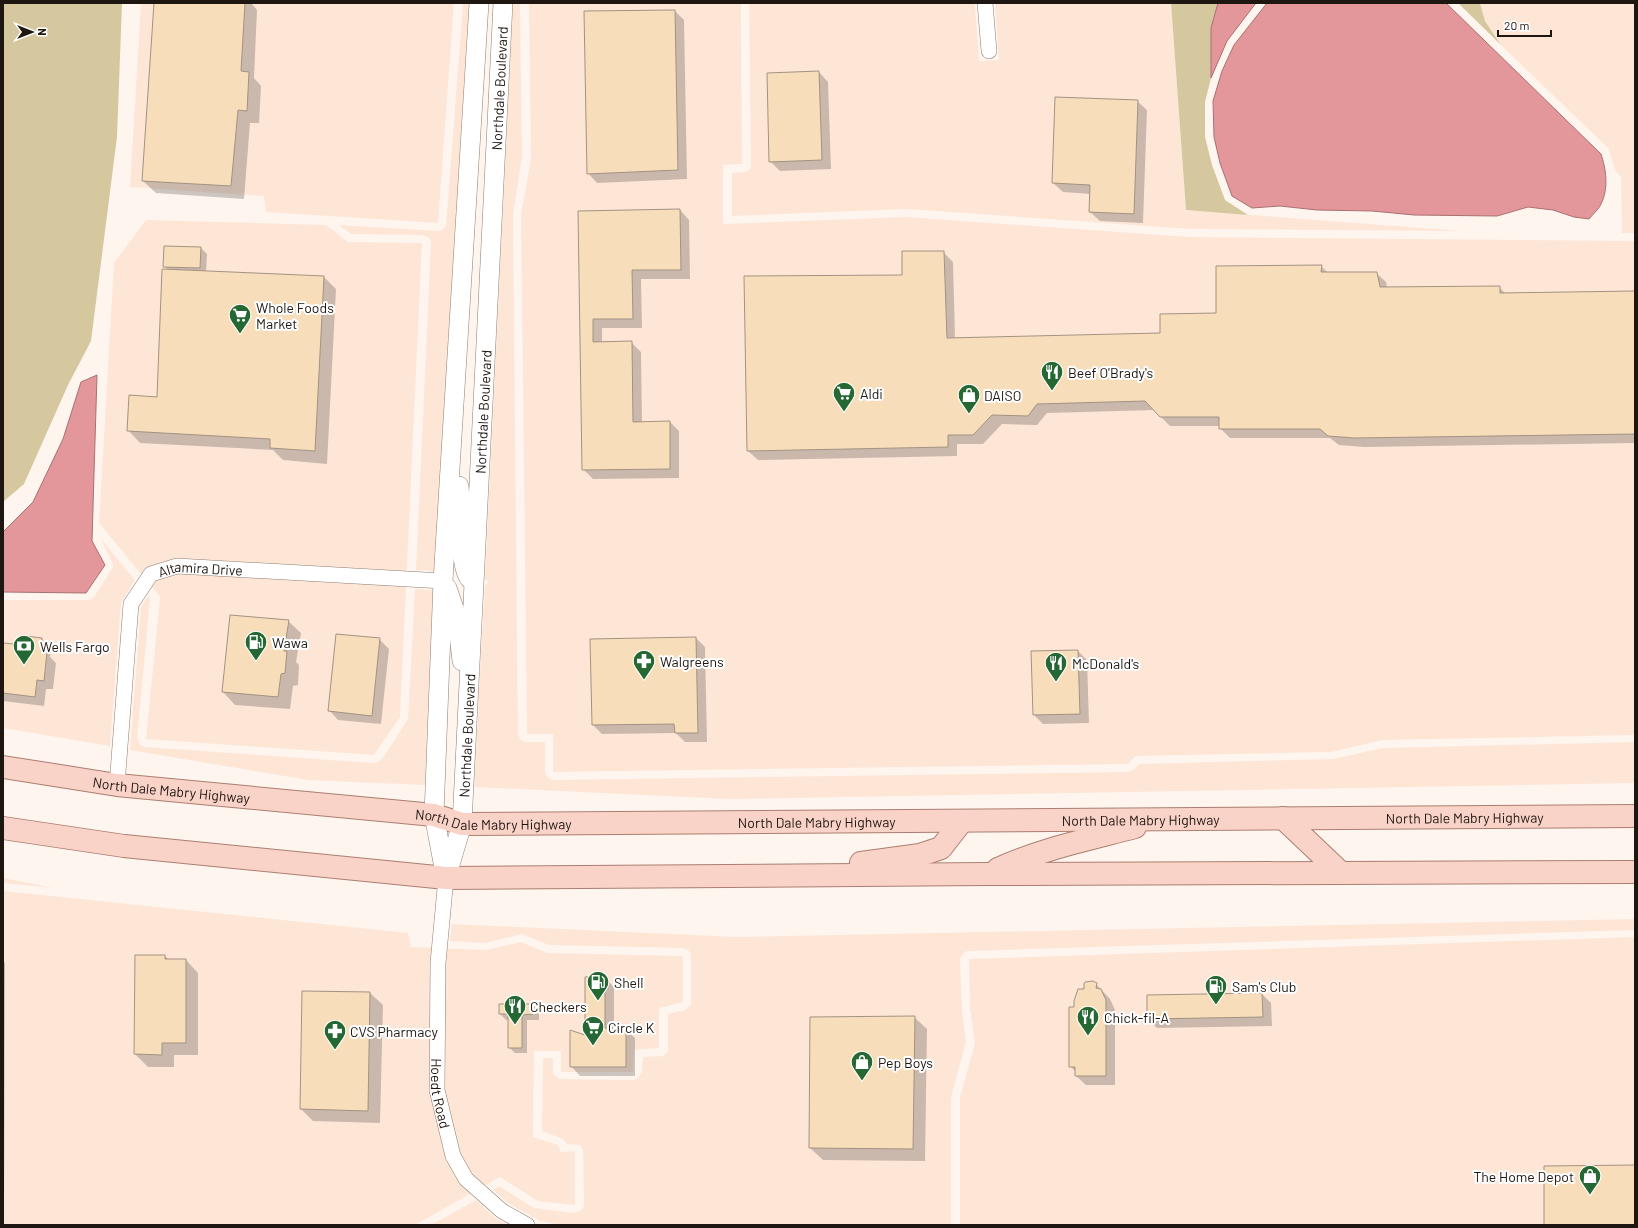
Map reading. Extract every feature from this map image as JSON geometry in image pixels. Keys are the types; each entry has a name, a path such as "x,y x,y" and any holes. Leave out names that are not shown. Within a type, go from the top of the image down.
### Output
{"main road":[{"name":"North Dale Mabry Highway","path":"3,767 117,785 434,815 462,824 1635,816"},
{"path":"1283,818 1341,873"},
{"path":"987,874 1013,862 1035,855 1163,819"},
{"path":"761,876 920,855 941,848 962,821"},
{"path":"3,828 124,846 446,878 987,874 1635,872"}],"street":[{"name":"Northdale Boulevard","path":"446,878 434,815 443,581 479,3"},
{"name":"Northdale Boulevard","path":"446,878 462,824 503,3"},
{"path":"985,3 989,51"},
{"path":"463,268 490,270"},
{"path":"452,437 460,496 463,563 467,578 475,583"},
{"name":"Altamira Drive","path":"117,785 131,604 151,574 177,566 443,581"},
{"path":"443,581 453,602 457,617 468,706"},
{"name":"Hoedt Road","path":"446,878 438,963 437,1090 453,1156 466,1179 502,1211 528,1225"}],"shaded area":[{"path":"3,3 122,3 117,137 91,341 68,385 24,484 3,502"},
{"path":"141,3 454,3 438,223 266,212 264,196 130,187"},
{"path":"463,3 469,3 443,429 441,429 442,437 434,571 416,570 431,241 428,237 422,235 351,234 339,225 437,231 442,230 446,226"},
{"path":"513,3 520,3 522,157 513,215 518,734 520,739 524,742 545,742 545,772 548,778 554,780 1128,772 1133,770 1139,764 1333,759 1383,748 1635,742 1635,783 729,799 474,787 485,586 489,581 485,579"},
{"path":"529,3 741,3 742,164 723,165 723,224 906,217 1190,237 1635,241 1635,735 1382,740 1332,752 1135,756 1128,764 553,772 553,734 527,734 521,215 531,158"},
{"path":"749,3 972,3 975,5 979,61 999,60 995,3 1171,3 1186,210 1462,231 1190,229 907,209 732,216 732,173 746,172 750,169 751,164"},
{"path":"1171,3 1218,3 1211,28 1211,78 1205,102 1205,137 1212,165 1225,200 1248,215 1186,210"},
{"path":"1218,3 1256,3 1227,41 1211,78 1211,28"},
{"path":"1267,3 1446,3 1601,154 1606,185 1604,198 1600,206 1589,219 1574,217 1553,210 1528,207 1497,216 1414,215 1372,211 1317,210 1280,206 1252,208 1232,196 1220,163 1214,137 1213,101 1222,71 1234,45"},
{"path":"1458,3 1480,3 1485,21 1501,45"},
{"path":"1480,3 1635,3 1634,233 1622,233 1621,177 1615,170 1608,148 1501,45 1485,21"},
{"path":"146,220 326,225 348,242 422,243 400,717 374,755 146,739 160,597 99,523 114,263"},
{"path":"97,375 92,541 105,565 86,593 3,592 3,532 33,502 63,439 81,382"},
{"path":"101,539 135,580 121,603 110,746 3,728 3,600 89,600 94,597 113,567"},
{"path":"415,589 433,590 425,785 308,780 130,750 141,607 148,596 150,599 137,738 140,745 145,747 373,763 378,762 382,759 408,719"},
{"path":"3,878 54,888 3,883"},
{"path":"3,891 408,933 411,947 486,950 521,942 547,953 683,956 683,1002 659,1008 659,1048 634,1050 633,1072 561,1072 561,1051 534,1051 533,1137 558,1145 561,1152 575,1151 575,1205 538,1201 500,1177 415,1225 3,1225"},
{"path":"1635,919 1635,930 964,952 960,959 962,1009 966,1042 951,1097 951,1225 561,1225 540,1221 508,1203 493,1190 499,1186 534,1208 574,1213 582,1210 584,1205 583,1149 580,1145 567,1144 563,1139 542,1131 543,1058 553,1058 553,1074 559,1079 633,1080 638,1078 642,1072 643,1057 663,1056 668,1051 668,1014 685,1010 691,1005 691,954 688,950 683,948 549,945 522,934 485,943 450,941 452,924 735,937"},
{"path":"1635,937 1635,1225 960,1225 960,1097 975,1043 970,1009 969,959"},
{"path":"476,1200 496,1219 508,1225 431,1225"}],"building":[{"path":"154,3 245,3 241,71 249,72 247,111 238,110 231,186 142,181"},
{"path":"675,10 678,170 587,174 584,11"},
{"path":"819,71 822,160 769,162 767,73"},
{"path":"1055,97 1138,100 1134,214 1089,212 1090,185 1052,183"},
{"path":"680,209 681,270 632,270 633,319 593,319 593,342 632,341 633,422 670,421 670,469 582,470 578,211"},
{"path":"164,246 201,247 200,268 163,267"},
{"path":"902,251 944,251 947,338 1160,333 1160,314 1216,313 1216,266 1322,265 1321,272 1377,272 1380,287 1500,286 1500,293 1635,291 1635,434 1354,438 1328,436 1320,429 1219,429 1219,417 1160,417 1145,401 1037,404 1028,416 992,415 973,435 948,435 948,447 747,451 744,276 902,275"},
{"name":"Whole Foods Market","path":"162,269 324,276 315,451 270,448 270,439 127,431 129,395 157,397"},
{"name":"Wawa","path":"230,615 289,620 284,651 287,651 285,673 281,674 278,697 222,692"},
{"path":"336,634 380,638 372,716 328,711"},
{"name":"Wells Fargo","path":"26,636 42,638 41,652 47,652 44,681 37,680 35,697 3,693 3,643 25,645"},
{"name":"Walgreens","path":"696,637 698,733 675,733 674,724 592,725 590,639"},
{"name":"McDonald's","path":"1078,650 1080,714 1033,715 1031,651"},
{"path":"135,955 165,955 165,959 186,959 186,1043 162,1043 162,1055 134,1054"},
{"path":"585,977 605,977 605,1028 626,1028 626,1067 570,1067 570,1030 585,1035"},
{"name":"Chick-fil-A","path":"1093,981 1097,983 1096,988 1101,989 1106,1000 1106,1076 1075,1076 1075,1067 1069,1067 1069,1007 1074,1007 1074,1001 1078,989 1084,989 1085,982"},
{"name":"CVS Pharmacy","path":"302,991 370,992 368,1111 300,1109"},
{"path":"1262,993 1263,1017 1147,1019 1147,995"},
{"path":"499,1004 533,1004 533,1014 522,1015 522,1048 508,1048 508,1014 499,1014"},
{"name":"Pep Boys","path":"915,1016 913,1149 809,1148 810,1017"},
{"name":"The Home Depot","path":"1635,1165 1635,1225 1544,1225 1544,1166"}],"place":[{"name":"Whole Foods Market","path":"240,334"},
{"name":"Beef O'Brady's","path":"1052,392"},
{"name":"Aldi","path":"844,412"},
{"name":"DAISO","path":"969,414"},
{"name":"Wawa","path":"256,662"},
{"name":"Wells Fargo","path":"24,666"},
{"name":"Walgreens","path":"644,680"},
{"name":"McDonald's","path":"1056,682"},
{"name":"Shell","path":"598,1002"},
{"name":"Sam's Club","path":"1216,1006"},
{"name":"Checkers","path":"515,1026"},
{"name":"Chick-fil-A","path":"1088,1036"},
{"name":"Circle K","path":"593,1046"},
{"name":"CVS Pharmacy","path":"335,1050"},
{"name":"Pep Boys","path":"862,1082"},
{"name":"The Home Depot","path":"1590,1196"}]}
